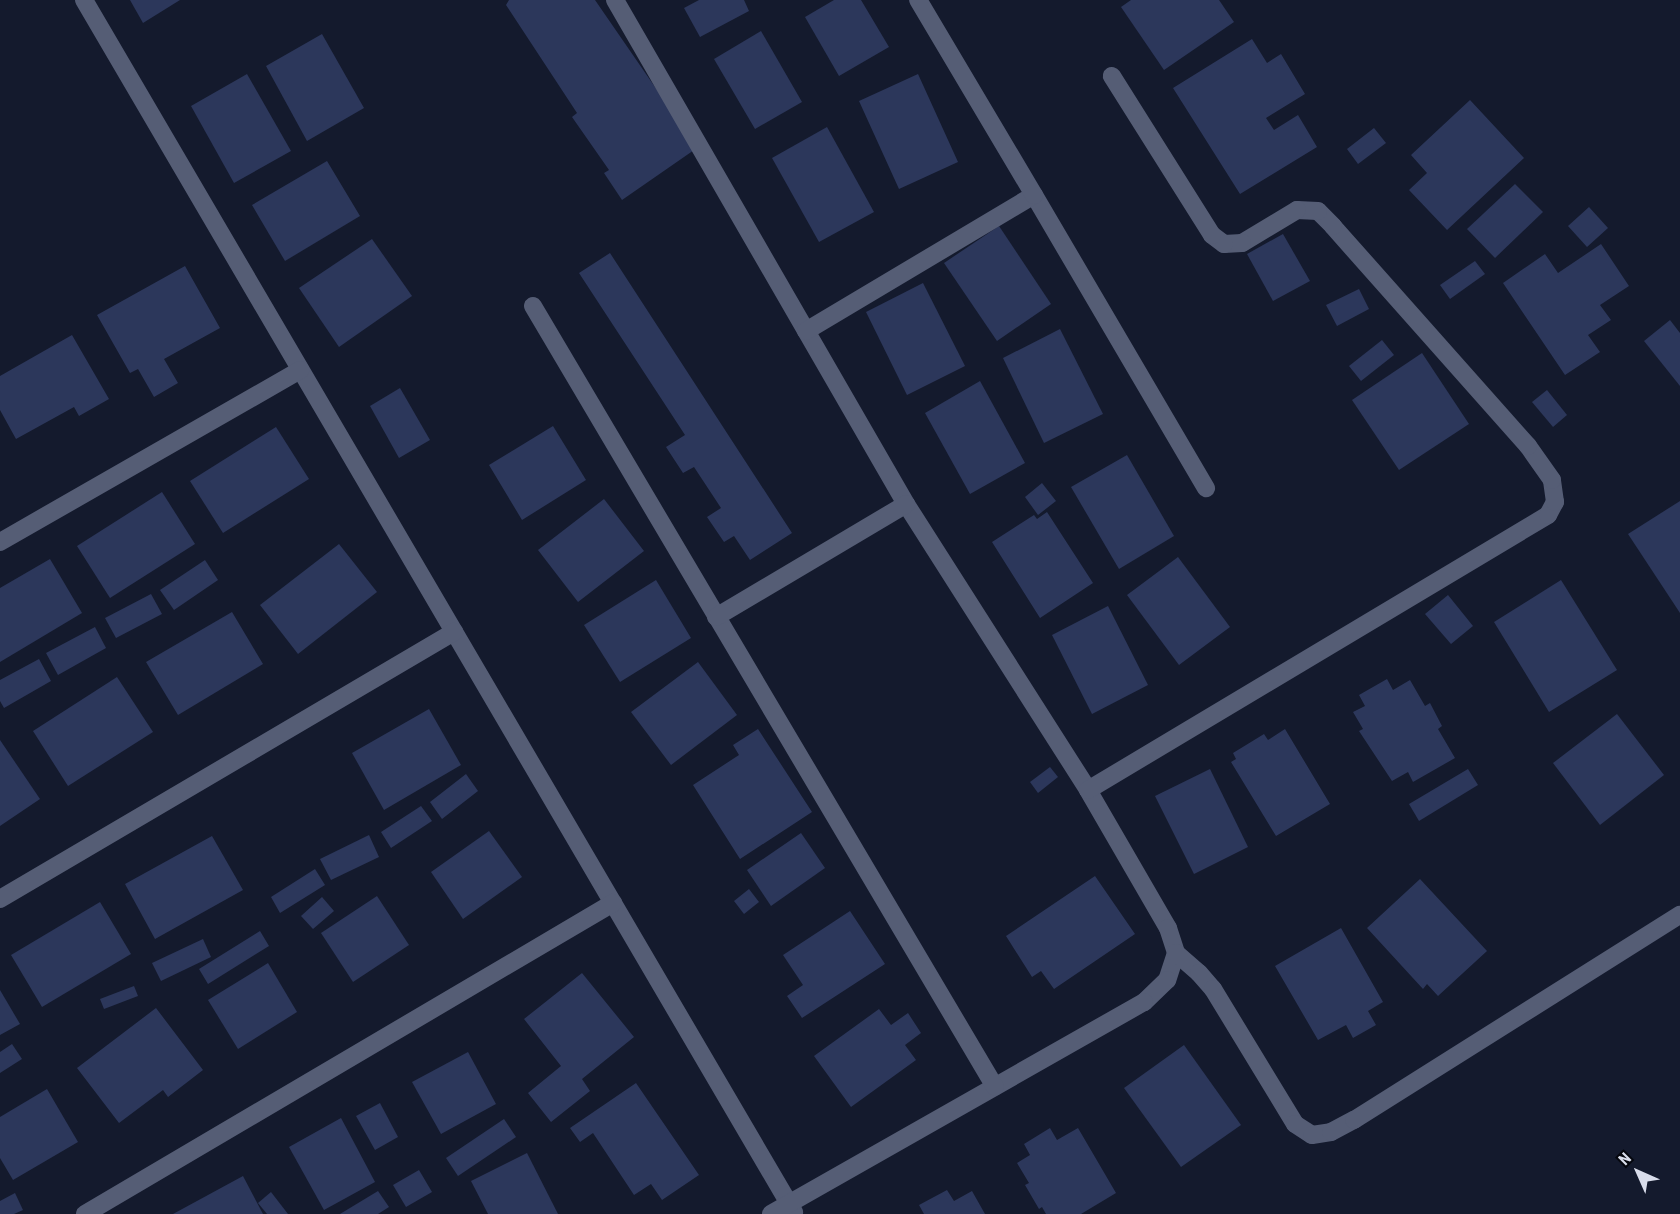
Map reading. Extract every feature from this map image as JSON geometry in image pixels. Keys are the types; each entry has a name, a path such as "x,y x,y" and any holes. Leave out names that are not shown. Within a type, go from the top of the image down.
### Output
{"street":[{"path":"84,0 792,1209"},
{"path":"615,0 906,504 1088,790 1168,928 1176,953 1213,989 1295,1124 1312,1135 1331,1132 1354,1120 1680,915"},
{"path":"918,0 1206,488"},
{"path":"1088,790 1548,515 1555,502 1552,480 1528,446 1318,211 1297,210 1242,243 1224,244 1212,235 1112,76"},
{"path":"806,331 1034,195"},
{"path":"533,306 994,1087"},
{"path":"0,542 300,370"},
{"path":"716,617 906,504"},
{"path":"0,899 454,632"},
{"path":"85,1214 613,903"},
{"path":"771,1214 792,1209 994,1087 1144,1002 1167,980 1176,953"}],"building":[{"path":"130,0 180,0 143,23"},
{"path":"509,0 595,0 697,148 622,200 604,173 609,170 572,117 577,113 506,5"},
{"path":"699,0 744,0 749,11 700,37 684,8"},
{"path":"834,0 861,0 889,47 839,76 805,17"},
{"path":"1131,0 1219,0 1234,22 1164,70 1121,7"},
{"path":"761,31 802,102 755,129 714,59"},
{"path":"322,34 364,108 307,141 266,66"},
{"path":"1252,39 1267,63 1281,54 1305,94 1266,118 1274,130 1298,115 1317,147 1240,194 1173,88"},
{"path":"247,74 291,151 234,183 191,106"},
{"path":"918,74 958,162 899,189 859,101"},
{"path":"1470,100 1524,158 1447,230 1409,190 1427,173 1411,155"},
{"path":"827,127 874,212 819,242 772,158"},
{"path":"1374,128 1386,143 1358,164 1347,149"},
{"path":"327,161 360,216 285,261 252,205"},
{"path":"1515,184 1543,212 1495,258 1467,229"},
{"path":"1589,207 1608,228 1587,247 1568,226"},
{"path":"999,226 1051,304 997,341 944,263"},
{"path":"1283,234 1310,281 1273,301 1247,254"},
{"path":"372,239 412,296 339,347 299,288"},
{"path":"1601,244 1629,286 1600,305 1611,320 1588,335 1600,352 1565,375 1503,283 1545,254 1558,273"},
{"path":"610,253 792,533 750,560 734,536 724,542 707,517 721,508 694,467 683,473 666,447 685,435 579,273"},
{"path":"1475,261 1485,274 1450,299 1440,285"},
{"path":"185,266 220,328 164,359 178,383 154,397 138,369 130,373 97,315"},
{"path":"923,283 965,366 907,395 866,312"},
{"path":"1359,289 1369,309 1337,326 1326,305"},
{"path":"1670,320 1680,333 1680,386 1644,341"},
{"path":"1060,329 1103,414 1044,443 1003,358"},
{"path":"72,335 109,399 79,416 74,407 16,439 0,410 0,376"},
{"path":"1382,340 1394,355 1361,381 1349,366"},
{"path":"1422,353 1469,424 1399,470 1352,400"},
{"path":"980,381 1025,463 970,494 925,413"},
{"path":"400,388 430,440 399,458 370,406"},
{"path":"1547,390 1567,415 1553,427 1532,402"},
{"path":"553,426 586,480 522,520 489,465"},
{"path":"276,427 309,479 223,533 190,481"},
{"path":"1127,455 1174,536 1119,569 1071,487"},
{"path":"1042,483 1056,501 1038,515 1025,497"},
{"path":"162,492 195,544 110,598 77,546"},
{"path":"604,499 644,551 578,602 538,550"},
{"path":"1680,501 1680,613 1628,534"},
{"path":"1047,512 1093,583 1040,618 992,542 1034,515 1037,519"},
{"path":"339,544 377,592 298,654 260,605"},
{"path":"1178,557 1230,627 1179,665 1127,595"},
{"path":"50,559 82,613 0,662 0,588"},
{"path":"205,560 218,580 174,610 160,590"},
{"path":"656,580 691,638 620,682 584,625"},
{"path":"1561,580 1617,670 1549,712 1494,622"},
{"path":"151,594 162,614 116,638 105,618"},
{"path":"1448,595 1473,626 1451,644 1425,614"},
{"path":"1108,606 1148,685 1092,714 1052,635"},
{"path":"232,612 263,664 178,715 146,662"},
{"path":"95,627 106,648 58,675 46,653"},
{"path":"39,659 51,681 4,708 0,701 0,680"},
{"path":"698,662 737,715 671,765 631,712"},
{"path":"117,677 153,732 68,786 33,731"},
{"path":"1387,679 1393,690 1410,680 1425,706 1430,703 1442,726 1438,729 1455,758 1413,782 1408,772 1392,781 1359,731 1363,729 1353,712 1365,706 1359,695"},
{"path":"429,709 461,765 384,810 352,753"},
{"path":"1617,714 1664,775 1600,825 1553,763"},
{"path":"758,729 812,812 740,859 693,785 739,755 733,745"},
{"path":"1285,729 1330,804 1276,836 1231,762 1236,759 1233,753 1264,734 1268,740"},
{"path":"0,740 40,799 0,826"},
{"path":"1050,767 1058,777 1038,793 1030,782"},
{"path":"1210,769 1248,847 1194,874 1155,796"},
{"path":"1468,769 1478,785 1419,821 1409,804"},
{"path":"466,774 478,791 442,819 430,802"},
{"path":"421,806 432,821 391,848 381,832"},
{"path":"489,831 522,877 463,919 431,872"},
{"path":"801,833 825,868 771,906 747,870"},
{"path":"369,835 379,857 331,880 320,859"},
{"path":"212,836 243,890 155,939 125,884"},
{"path":"315,869 325,885 280,913 271,897"},
{"path":"1095,876 1135,934 1054,989 1041,971 1032,977 1006,936"},
{"path":"1420,879 1487,951 1438,996 1427,984 1423,989 1367,928"},
{"path":"749,889 759,902 744,914 734,901"},
{"path":"377,896 409,945 353,982 321,933"},
{"path":"322,897 334,911 313,929 301,916"},
{"path":"100,902 131,954 42,1007 11,955"},
{"path":"850,911 885,964 802,1018 787,996 803,985 783,955"},
{"path":"1341,928 1383,1002 1368,1011 1376,1025 1353,1038 1346,1025 1318,1040 1275,966"},
{"path":"260,931 269,946 208,984 199,969"},
{"path":"203,939 211,957 161,981 152,963"},
{"path":"268,963 297,1012 238,1049 208,1000"},
{"path":"582,973 634,1037 582,1079 590,1091 551,1122 528,1093 561,1066 524,1019"},
{"path":"134,986 138,996 104,1009 100,999"},
{"path":"0,990 20,1024 0,1035"},
{"path":"156,1008 203,1070 168,1097 163,1090 119,1123 77,1068"},
{"path":"879,1009 891,1025 908,1013 921,1033 905,1045 916,1060 851,1107 814,1056"},
{"path":"12,1044 22,1059 0,1073 0,1052"},
{"path":"1184,1045 1241,1125 1181,1167 1124,1088"},
{"path":"468,1052 496,1104 441,1134 412,1082"},
{"path":"636,1083 699,1175 662,1200 651,1184 634,1195 593,1133 580,1142 570,1128"},
{"path":"47,1089 78,1142 13,1180 0,1158 0,1117"},
{"path":"380,1103 398,1137 375,1150 356,1116"},
{"path":"341,1118 375,1182 324,1210 289,1147"},
{"path":"504,1119 516,1137 458,1176 446,1158"},
{"path":"1050,1128 1057,1140 1078,1128 1116,1193 1081,1214 1046,1214 1042,1207 1039,1209 1025,1185 1029,1183 1017,1163 1030,1155 1024,1144"},
{"path":"527,1153 558,1214 488,1214 471,1181"},
{"path":"419,1170 432,1192 406,1207 393,1185"},
{"path":"243,1176 263,1214 173,1214"},
{"path":"947,1190 954,1201 972,1191 985,1214 924,1214 919,1205"},
{"path":"378,1191 389,1207 378,1214 340,1214"},
{"path":"271,1192 288,1214 267,1214 258,1203"},
{"path":"15,1193 23,1210 14,1214 0,1214 0,1201"}]}
